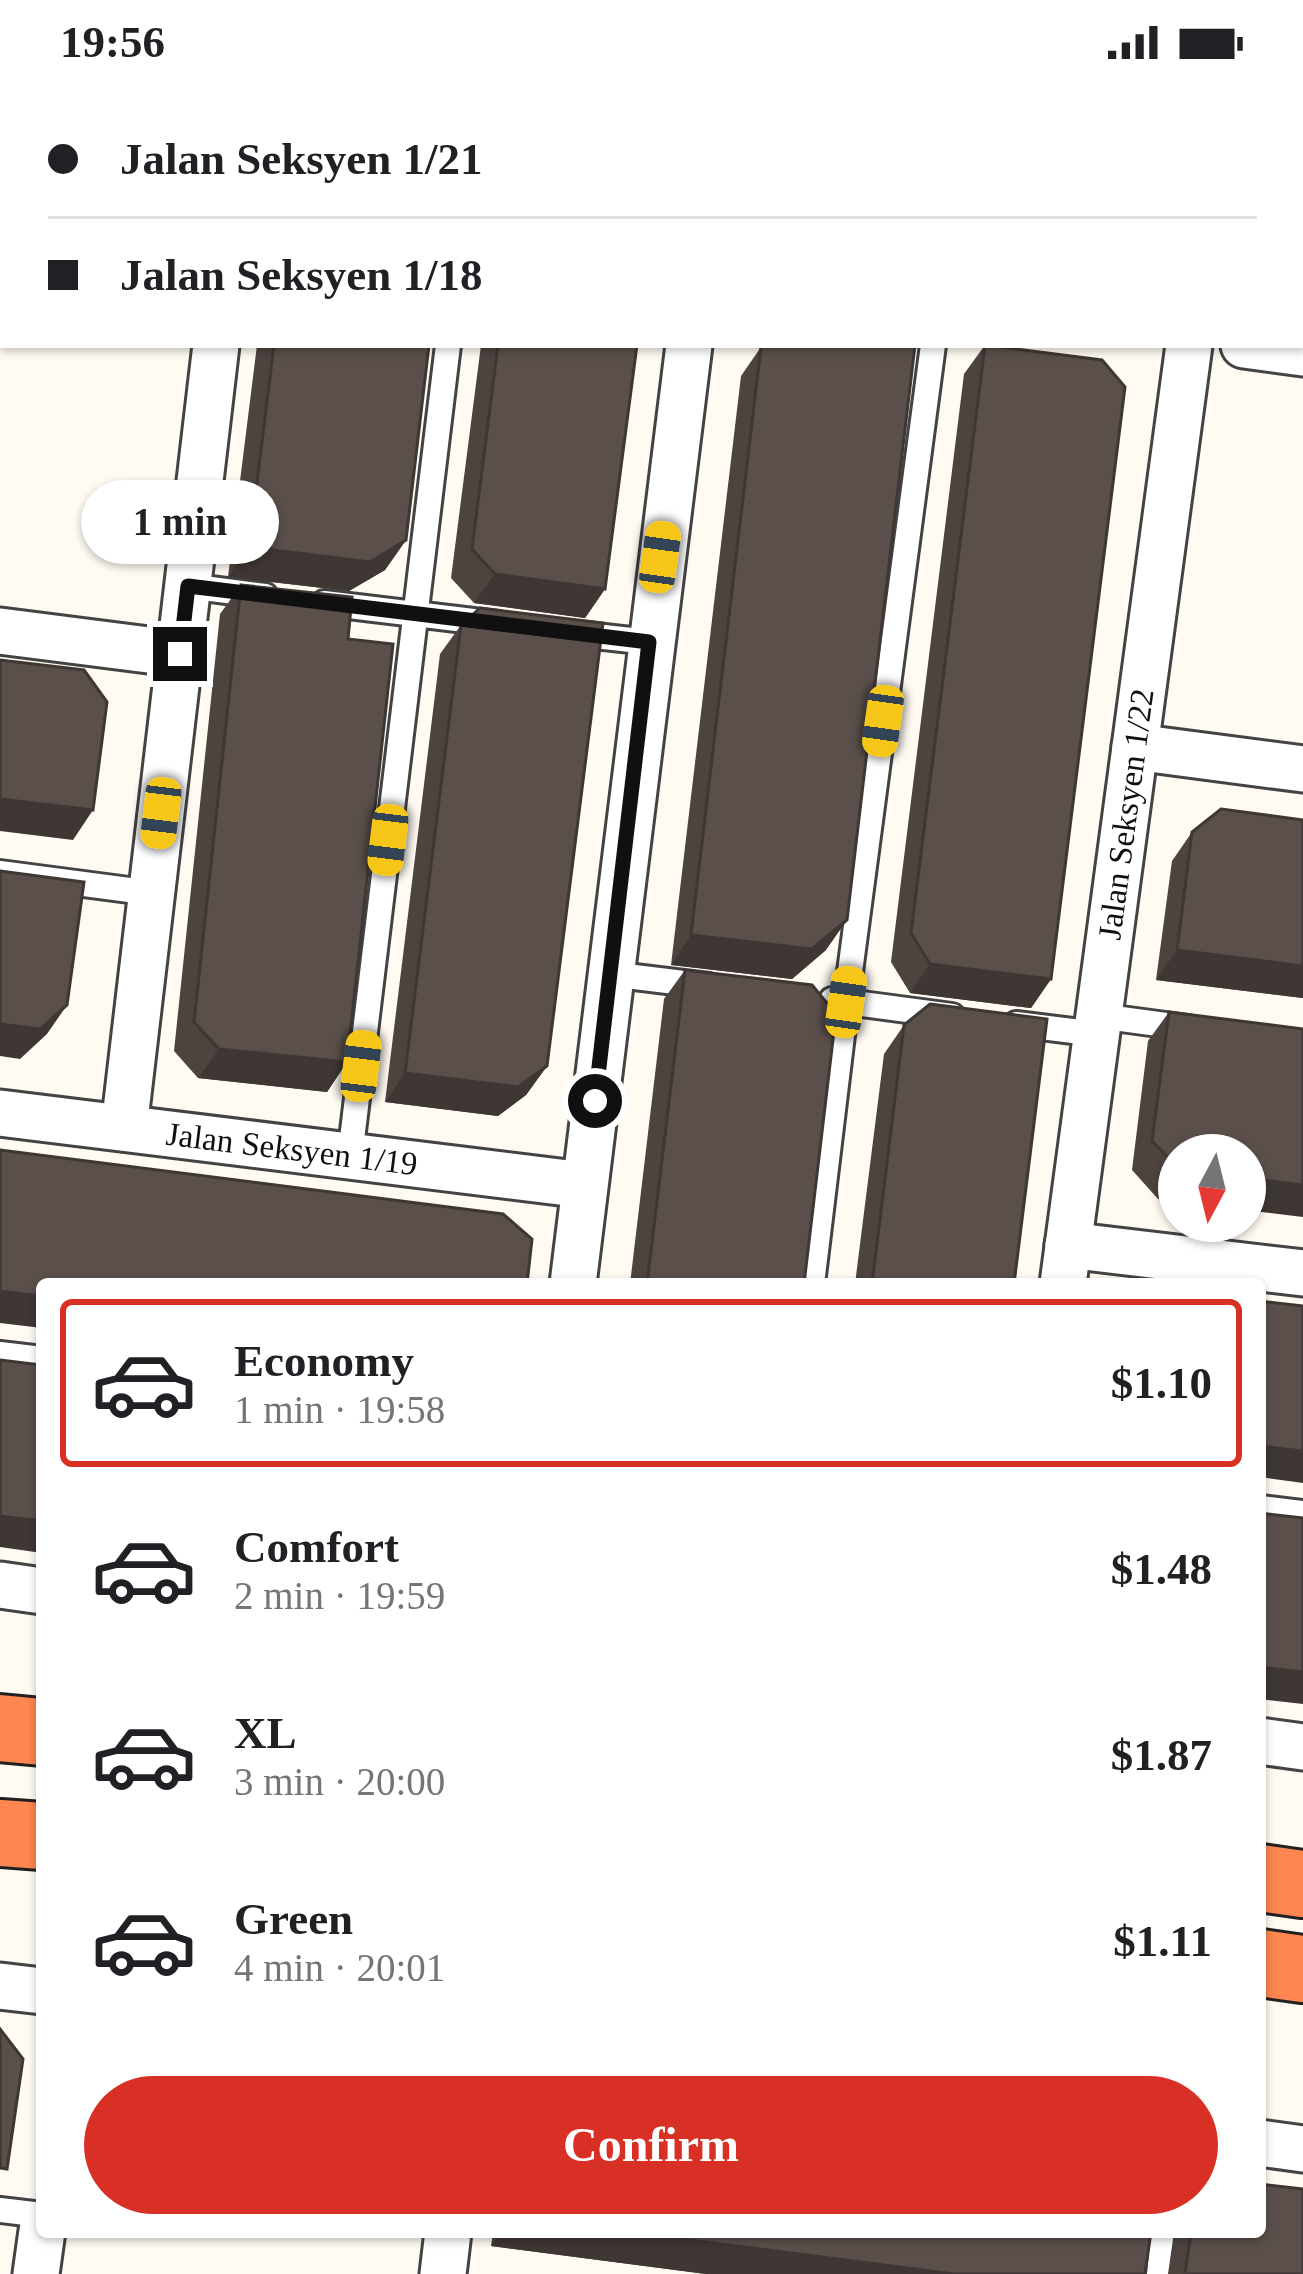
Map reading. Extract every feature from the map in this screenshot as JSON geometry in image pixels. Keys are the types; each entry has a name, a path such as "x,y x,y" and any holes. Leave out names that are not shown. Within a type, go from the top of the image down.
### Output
{"highway":[{"path":"0,1727 36,1731"},
{"path":"0,1833 36,1836"},
{"path":"1266,1879 1303,1884"},
{"path":"1266,1964 1303,1969"}],"street":[{"path":"124,1128 216,348"},
{"path":"574,1278 688,348"},
{"name":"Jalan Seksyen 1/22","path":"1065,1264 1189,348"},
{"path":"1266,348 1303,353"},
{"path":"0,631 180,654"},
{"path":"1135,747 1303,769"},
{"name":"Jalan Seksyen 1/19","path":"0,1113 584,1186"},
{"path":"1065,1264 1303,1273"},
{"path":"0,1586 36,1590"},
{"path":"1266,1742 1303,1747"},
{"path":"0,1986 36,1990"},
{"path":"1266,2144 1303,2149"},
{"path":"37,2274 41,2238"},
{"path":"443,2274 447,2238"}],"lane":[{"path":"350,1156 448,348"},
{"path":"813,1278 933,348"},
{"path":"188,586 649,642"},
{"path":"0,873 152,893"},
{"path":"610,974 728,988"},
{"path":"799,997 1212,1031"},
{"path":"0,1354 36,1358"},
{"path":"1266,1509 1303,1513"},
{"path":"0,2210 36,2214"},
{"path":"1159,2274 1162,2238"}],"building":[{"path":"274,348 429,348 406,540 370,562 249,547"},
{"path":"498,348 637,348 605,589 495,574 472,549"},
{"path":"761,348 915,348 847,920 812,949 691,935"},
{"path":"985,348 1102,360 1125,387 1051,979 930,964 911,933"},
{"path":"241,585 352,597 348,639 393,644 347,1062 219,1049 194,1022"},
{"path":"480,608 603,623 547,1066 518,1087 405,1073 461,625"},
{"path":"0,660 84,670 107,702 93,810 0,799"},
{"path":"1221,809 1303,820 1303,966 1177,950 1192,832"},
{"path":"0,871 84,882 67,1005 40,1029 0,1024"},
{"path":"685,970 812,985 836,1014 805,1278 648,1278"},
{"path":"930,1004 1047,1019 1015,1278 873,1278 904,1025"},
{"path":"1169,1012 1303,1029 1303,1185 1266,1181 1266,1134 1158,1134 1158,1147 1152,1141"},
{"path":"0,1150 503,1214 532,1239 528,1278 36,1278 36,1295 0,1291"},
{"path":"1266,1302 1303,1306 1303,1451 1266,1447"},
{"path":"0,1360 36,1364 36,1520 0,1516"},
{"path":"1266,1514 1303,1518 1303,1672 1266,1668"},
{"path":"0,2029 23,2059 7,2169 0,2168"},
{"path":"1266,2185 1303,2189 1303,2274 1185,2274 1190,2238 1266,2238"},
{"path":"675,2238 1150,2238 1145,2274 954,2274"}],"route":[{"path":"180,654 188,586 649,642 595,1101"}]}
